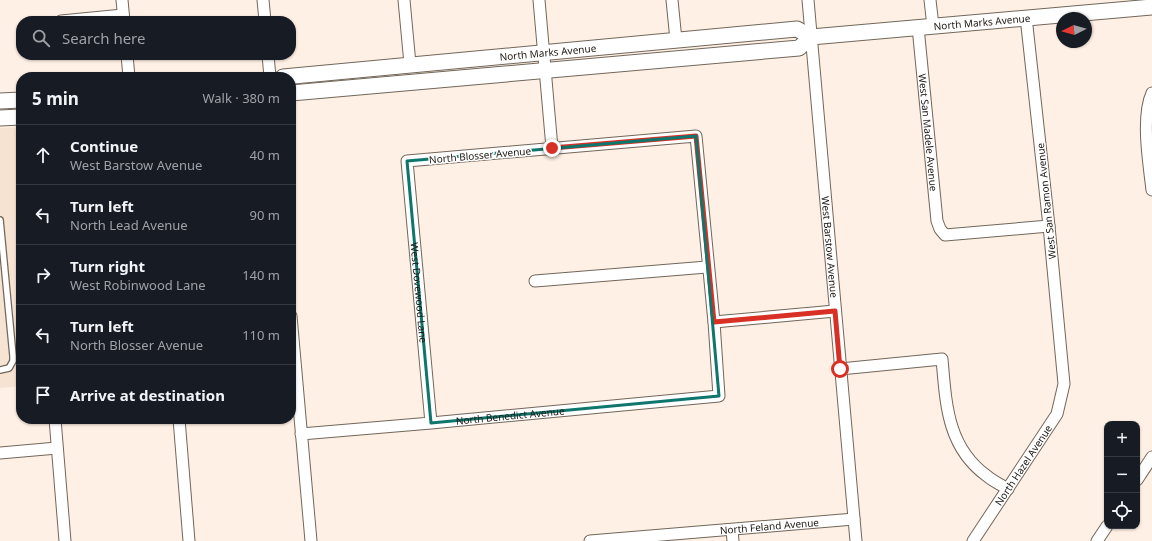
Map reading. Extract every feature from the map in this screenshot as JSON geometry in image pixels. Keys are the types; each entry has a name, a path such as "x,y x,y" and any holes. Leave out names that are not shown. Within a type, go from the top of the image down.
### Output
{"main road":[{"name":"North Marks Avenue","path":"296,76 797,29 811,37 1152,6"},
{"name":"North Marks Avenue","path":"296,92 799,48 811,37"},
{"path":"0,102 16,100"},
{"path":"0,118 16,117"}],"street":[{"path":"122,0 123,16"},
{"path":"263,0 265,16"},
{"path":"404,0 410,64"},
{"path":"539,0 552,148"},
{"path":"672,0 676,40"},
{"name":"West Barstow Avenue","path":"808,0 856,541"},
{"name":"West San Madele Avenue","path":"930,0 925,26 937,221 940,229 945,235 1049,226"},
{"name":"West San Ramon Avenue","path":"1026,17 1049,226 1064,384"},
{"path":"127,60 129,72"},
{"path":"268,60 270,72"},
{"path":"1152,93 1147,118 1152,190"},
{"name":"North Blosser Avenue","path":"407,161 696,136 707,267"},
{"name":"West Dovewood Lane","path":"407,161 431,423"},
{"path":"534,281 707,267 714,322 835,311"},
{"name":"North Benedict Avenue","path":"301,434 719,396 714,322"},
{"path":"840,369 942,359 946,405 953,432 960,447 977,468 1008,490"},
{"path":"296,375 311,541"},
{"name":"North Hazel Avenue","path":"973,541 1057,414 1064,384"},
{"path":"55,424 65,541"},
{"path":"179,424 189,541"},
{"path":"0,453 57,448"},
{"path":"1140,475 1152,457"},
{"name":"North Feland Avenue","path":"590,541 854,519"},
{"path":"1097,541 1105,529"},
{"path":"732,530 733,541"}],"lane":[{"path":"0,220 13,356 12,365 3,370"}],"highlighted area":[{"path":"696,136 719,396 431,423 407,161"}],"shaded area":[{"path":"14,127 16,130 16,386 0,388 0,128"}],"route":[{"path":"552,148 696,136 707,267 714,322 835,311 840,369"}]}
